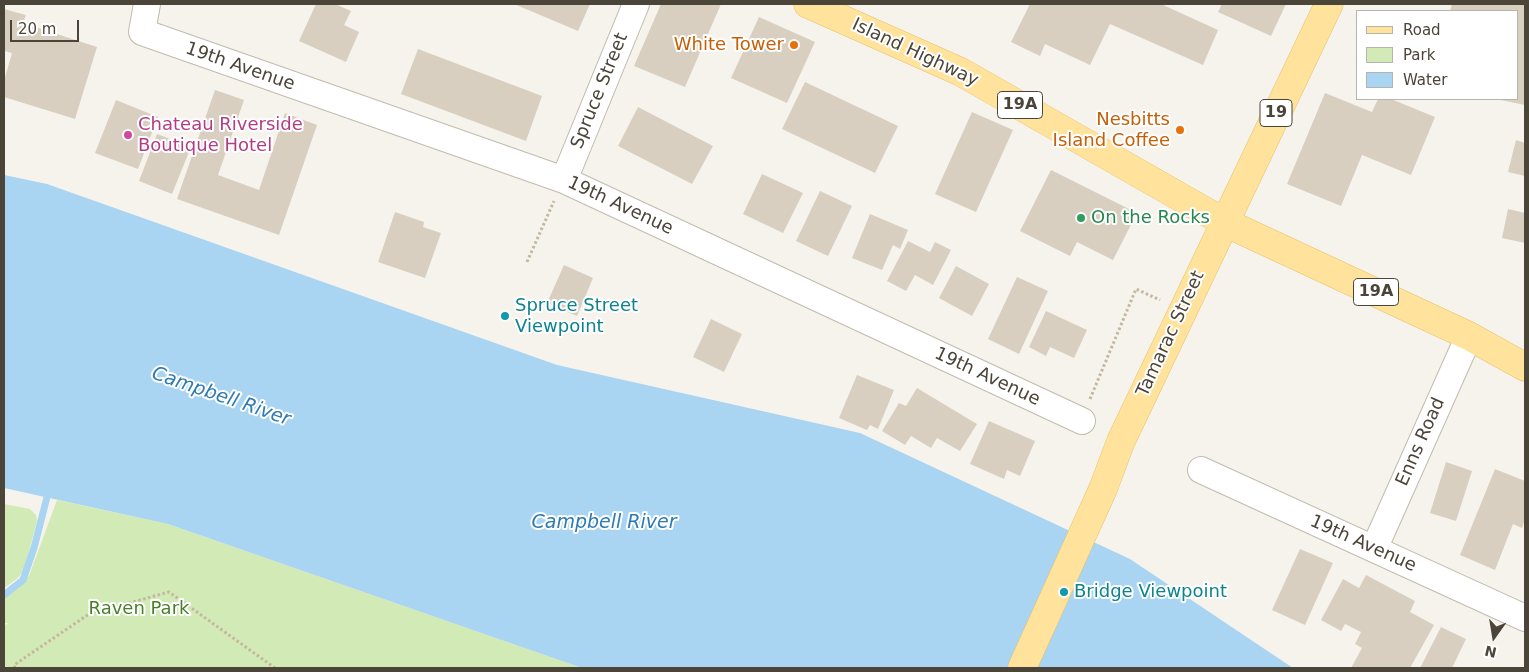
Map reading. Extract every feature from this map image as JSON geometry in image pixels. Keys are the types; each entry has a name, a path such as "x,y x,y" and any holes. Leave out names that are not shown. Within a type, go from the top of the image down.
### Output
{"main road":[{"name":"Island Highway","path":"808,4 961,72 1224,222 1469,336 1525,366"},
{"name":"Tamarac Street","path":"1022,668 1103,489 1121,441 1329,4"}],"street":[{"name":"19th Avenue","path":"147,4 142,32 564,180 1082,421"},
{"name":"Spruce Street","path":"564,180 636,4"},
{"name":"Enns Road","path":"1374,549 1469,336"},
{"name":"19th Avenue","path":"1201,470 1525,618"}],"path":[{"path":"528,262 564,180"},
{"path":"1082,421 1136,289 1167,303"},
{"path":"15,668 14,664 89,614 169,592 275,668"}],"green space":[{"name":"Raven Park","path":"57,500 168,524 582,668 4,668 4,626 8,623 4,623 4,593 29,576"},
{"path":"4,504 30,509 36,515 37,521 24,570 18,578 4,588"}],"water":[{"name":"Campbell River","path":"4,175 47,184 557,365 860,433 1130,559 1293,668 582,668 168,524 4,488"}],"building":[{"path":"316,4 335,4 351,11 344,25 359,32 346,62 299,41"},
{"path":"514,4 590,4 578,31"},
{"path":"661,4 721,4 685,87 634,66"},
{"path":"1030,4 1161,4 1218,30 1203,65 1110,24 1090,65 1045,44 1040,56 1011,42"},
{"path":"1222,4 1286,4 1271,36 1218,12"},
{"path":"1452,4 1525,4 1525,105 1501,100 1519,100 1519,10 1450,10"},
{"path":"4,9 26,15 23,23 97,47 75,119 4,97 4,81 12,53 4,51"},
{"path":"759,17 815,42 787,103 731,78"},
{"path":"418,49 542,96 526,141 401,94"},
{"path":"805,82 898,126 875,173 782,129"},
{"path":"215,90 244,100 218,175 259,190 285,113 317,125 279,235 177,199"},
{"path":"1325,93 1372,112 1378,100 1393,100 1435,117 1411,175 1362,155 1341,206 1287,184"},
{"path":"116,100 158,117 138,169 95,153"},
{"path":"638,107 713,146 692,184 618,146"},
{"path":"972,112 1013,130 976,212 935,194"},
{"path":"157,134 191,147 172,194 139,181"},
{"path":"1516,140 1525,143 1525,176 1508,172"},
{"path":"1051,170 1137,213 1113,260 1077,242 1070,256 1020,231"},
{"path":"762,174 803,193 783,233 743,214"},
{"path":"820,191 852,206 828,256 796,241"},
{"path":"1508,209 1525,213 1525,243 1502,238"},
{"path":"395,212 424,222 423,227 441,233 425,278 378,262"},
{"path":"870,214 908,230 900,249 893,245 882,270 852,258"},
{"path":"908,241 930,252 935,242 951,250 933,285 915,275 906,291 887,281"},
{"path":"564,265 593,278 577,316 547,303"},
{"path":"956,266 989,284 972,316 939,298"},
{"path":"1017,277 1048,291 1019,354 988,339"},
{"path":"1046,311 1087,330 1074,358 1050,347 1046,356 1029,347"},
{"path":"711,319 742,334 724,372 693,357"},
{"path":"857,375 894,390 878,429 870,425 867,430 839,418"},
{"path":"917,388 977,424 960,451 937,438 931,448 911,436 905,445 882,431 899,403 906,406"},
{"path":"989,421 1035,441 1020,476 1007,470 1004,479 970,464"},
{"path":"1446,462 1472,471 1456,521 1430,513"},
{"path":"1495,469 1525,481 1525,519 1522,528 1513,524 1495,570 1460,555"},
{"path":"1300,549 1333,563 1305,625 1272,610"},
{"path":"1366,575 1415,601 1410,612 1434,625 1410,668 1351,668 1362,648 1355,644 1361,632 1345,624 1341,631 1321,620 1343,579 1359,588"},
{"path":"1441,627 1466,639 1452,668 1420,668"}],"waterway":[{"path":"4,595 23,580 34,548 47,497"}],"place":[{"name":"White Tower","path":"794,45"},
{"name":"Nesbitts Island Coffee","path":"1180,130"},
{"name":"Chateau Riverside Boutique Hotel","path":"128,135"},
{"name":"On the Rocks","path":"1081,218"},
{"name":"Spruce Street Viewpoint","path":"505,316"},
{"name":"Bridge Viewpoint","path":"1064,592"}]}
